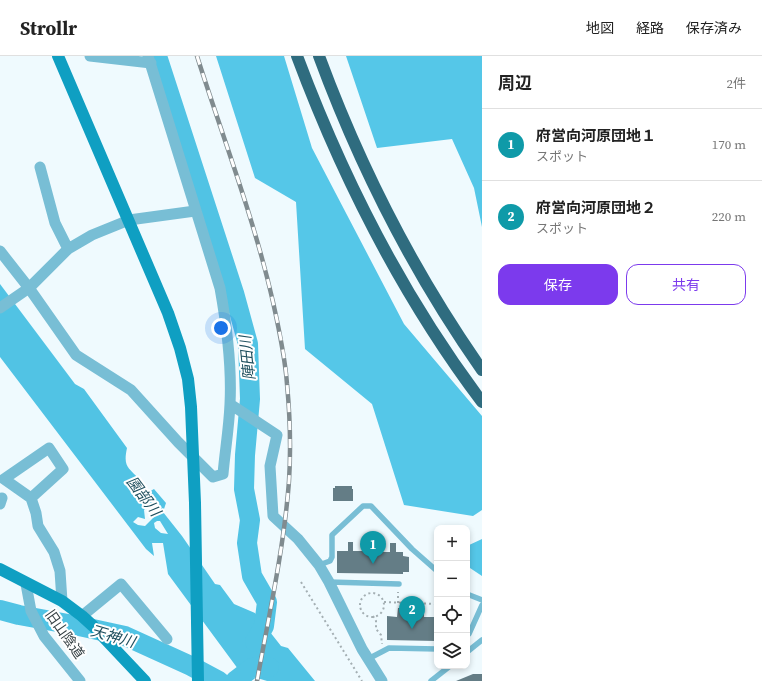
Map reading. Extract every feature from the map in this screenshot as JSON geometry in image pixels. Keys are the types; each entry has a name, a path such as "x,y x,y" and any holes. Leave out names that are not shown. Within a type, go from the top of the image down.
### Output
{"highway":[{"path":"297,56 332,145 376,234 415,303 443,347 482,402"},
{"path":"319,56 344,118 378,195 427,284 482,370"}],"street":[{"path":"58,56 168,313 180,348 188,380 191,407 195,504 198,681"},
{"path":"0,250 29,288 76,355 131,390 178,442 213,477 223,474 230,404 230,366 227,327 220,288 149,60 90,56"},
{"path":"40,167 55,223 68,249"},
{"path":"0,308 29,288 68,249 92,235 129,220 195,210"},
{"path":"230,404 277,435 270,466 273,516 298,539 330,582 368,659 382,681"},
{"path":"31,498 63,469 48,448 4,479 31,498 36,513 38,526 54,552 60,571 62,601"},
{"path":"0,569 26,584 62,601 82,616 145,681"},
{"name":"旧山陰道","path":"26,584 31,611 44,636 80,681"},
{"path":"82,616 121,584 167,639"}],"lane":[{"path":"319,566 330,561 332,557 332,535 363,506 371,506 412,549 434,568"},
{"path":"330,582 399,586"},
{"path":"470,595 482,600"},
{"path":"469,633 482,605"},
{"path":"470,650 482,640"},
{"path":"368,659 389,648 434,649"},
{"path":"431,681 446,669"}],"path":[{"path":"301,582 362,681"},
{"path":"398,602 399,586"},
{"path":"375,593 382,598 384,602 381,612 374,616 364,613 360,606 362,598 368,594 375,593"},
{"path":"384,602 434,604"},
{"path":"374,616 376,621 376,629 381,635 381,642 386,650"}],"shaded area":[{"path":"216,56 284,56 312,148 404,324 482,416 482,510 473,516 404,505 372,404 305,349 296,202 255,178"},
{"path":"346,56 482,56 482,227 474,188 452,139 377,148"},
{"path":"482,539 482,576 470,568 470,545"}],"water":[{"name":"園部川","path":"0,284 75,384 84,389 127,448 127,466 139,479 147,493 154,489 166,503 163,512 182,536 215,584 220,585 234,604 255,613 281,646 288,648 315,681 267,681 241,673 168,574 163,543 152,543 154,556 146,549 0,357","holes":["148,505 153,510 155,516 145,526 138,525 133,522 138,517 145,519 144,510","160,521 168,534 161,533 155,528 154,523"]}],"building":[{"path":"335,486 352,486 353,501 333,501 333,488 335,488"},
{"path":"348,542 353,542 353,551 369,551 369,542 374,542 374,552 390,552 390,543 396,543 396,552 403,552 403,556 409,557 409,572 403,572 403,574 337,573 337,551 348,551"},
{"path":"398,608 404,608 403,617 419,617 419,609 424,609 424,617 434,617 434,641 387,640 387,616 397,617"},
{"path":"473,674 482,674 482,681 456,681"}],"waterway":[{"name":"陣田川","path":"157,56 234,293 248,344 250,399 245,455 244,489 250,520 247,543 252,576 267,602 264,626 255,642"},
{"name":"天神川","path":"0,610 125,636 191,666 219,681"},
{"name":"天神川","path":"235,681 252,668 269,667"}],"railway":[{"path":"197,56 257,240 282,343 286,374 290,445 287,506 276,581 257,681"}],"place":[{"name":"府営向河原団地１","path":"373,564"},
{"name":"府営向河原団地２","path":"412,629"}]}
